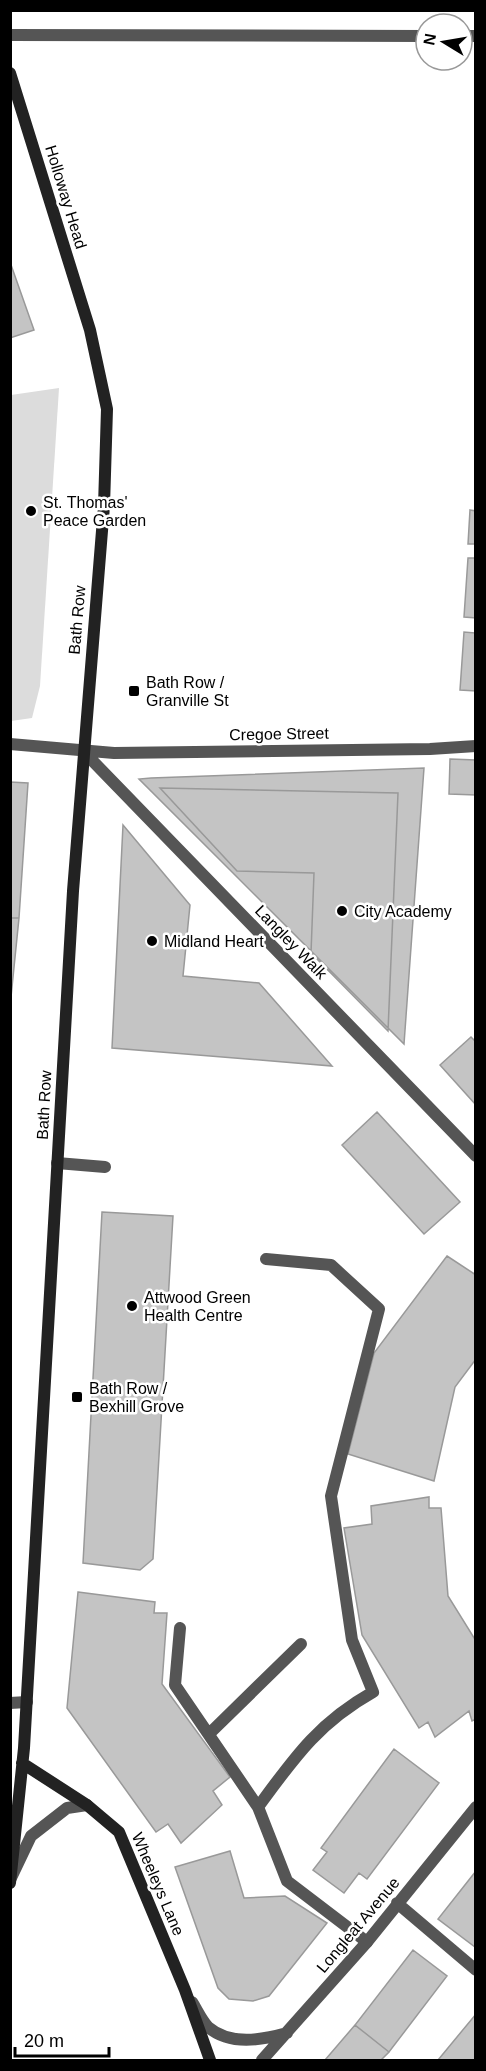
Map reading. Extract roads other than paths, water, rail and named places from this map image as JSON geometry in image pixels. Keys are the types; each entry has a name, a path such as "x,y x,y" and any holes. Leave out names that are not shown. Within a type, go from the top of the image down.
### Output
{"main road":[{"name":"Holloway Head","path":"10,73 90,330"},
{"name":"Bath Row","path":"11,1881 27,1702 83,751 104,506 107,409 90,330"},
{"name":"Wheeleys Lane","path":"22,1763 87,1805 118,1832 185,1990 210,2061"}],"street":[{"path":"10,35 414,36"},
{"name":"Cregoe Street","path":"10,744 83,751 430,749 476,746"},
{"name":"Langley Walk","path":"83,751 476,1156"},
{"path":"57,1163 105,1167"},
{"path":"258,1807 308,1740 353,1703 373,1692 352,1640 331,1496 379,1309 331,1265 266,1259"},
{"path":"180,1628 176,1684 258,1807 287,1881 367,1942"},
{"path":"210,1733 301,1644"},
{"path":"10,1703 27,1702"},
{"path":"11,1881 31,1836 67,1808 87,1805"},
{"name":"Longleat Avenue","path":"262,2061 367,1942 476,1807"},
{"path":"397,1903 476,1970"},
{"path":"185,1990 207,2026 225,2037 261,2040 288,2032"}],"place":[{"name":"St. Thomas' Peace Garden","path":"31,511"},
{"name":"Bath Row / Granville St","path":"134,691"},
{"name":"City Academy","path":"342,911"},
{"name":"Midland Heart","path":"152,941"},
{"name":"Attwood Green Health Centre","path":"132,1306"},
{"name":"Bath Row / Bexhill Grove","path":"77,1397"}]}
